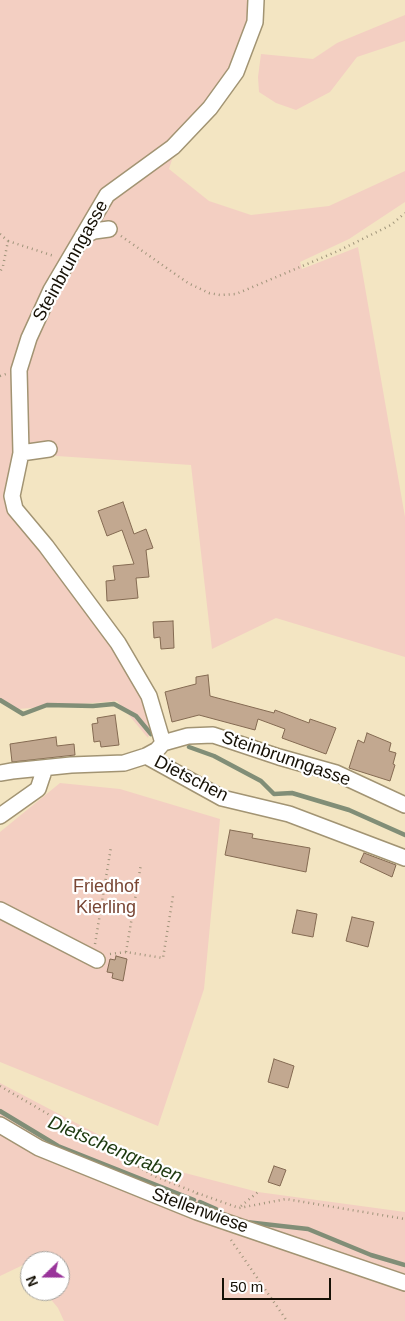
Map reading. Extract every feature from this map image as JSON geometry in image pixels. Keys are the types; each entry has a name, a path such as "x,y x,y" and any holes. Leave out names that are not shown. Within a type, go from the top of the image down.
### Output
{"street":[{"name":"Steinbrunngasse","path":"163,743 149,696 118,643 46,546 14,509 12,496 21,453 19,370 29,338 51,290 107,195 173,147 210,108 236,72 255,22 256,0"},
{"path":"82,237 94,231 108,229"},
{"path":"21,453 48,449"},
{"name":"Steinbrunngasse","path":"146,756 157,750 163,743 188,736 213,734 279,757 336,773 405,805"},
{"name":"Dietschen","path":"0,774 71,765 124,763 146,756 222,798 289,814 405,858"},
{"path":"0,816 38,789 46,768"},
{"path":"0,910 95,959"},
{"name":"Stellenwiese","path":"0,1125 39,1148 197,1212 405,1283"}],"path":[{"path":"108,229 130,242 188,283 209,293 220,295 236,294 338,251 392,225 405,213"},
{"path":"0,234 8,240 68,260"},
{"path":"0,272 8,240"},
{"path":"112,847 95,959 114,953 126,952 163,958 173,896"},
{"path":"126,952 141,864"},
{"path":"0,1086 154,1176 239,1208 286,1200 405,1219"},
{"path":"258,1192 224,1221 230,1239 286,1321"},
{"path":"197,1212 198,1193"}],"green space":[{"path":"0,0 251,0 249,19 223,84 175,150 169,169 209,201 251,215 329,206 405,171 405,202 349,239 300,262 302,269 358,247 405,517 405,657 276,618 212,649 191,465 27,454 10,515 45,548 115,644 153,722 148,738 117,701 18,709 0,699"},
{"path":"405,15 405,41 357,57 330,92 296,110 276,103 259,92 258,77 261,54 313,59 337,43"},
{"name":"Friedhof Kierling","path":"60,783 120,789 220,819 204,989 158,1126 0,1062 0,832"},
{"path":"0,1083 158,1166 258,1192 405,1212 405,1321 64,1321 52,1301 70,1301 70,1251 20,1251 20,1266 0,1276"}],"building":[{"path":"123,502 134,534 146,529 153,548 146,550 149,577 136,578 138,598 107,601 106,581 115,580 113,566 134,564 122,530 107,536 98,511"},
{"path":"173,621 174,648 161,649 160,637 154,638 153,622"},
{"path":"208,675 210,696 274,713 275,710 309,723 310,719 336,728 326,754 282,738 285,729 258,719 255,730 199,715 172,722 165,692 196,684 196,677"},
{"path":"115,715 119,745 101,747 100,741 94,742 92,724 98,723 97,718"},
{"path":"367,733 391,743 389,751 396,753 393,764 395,765 390,781 349,768 358,740 364,743"},
{"path":"56,737 57,746 74,744 75,755 12,762 10,744"},
{"path":"230,830 253,834 252,838 310,848 306,872 225,855"},
{"path":"364,853 396,865 392,877 360,862"},
{"path":"297,910 317,914 313,937 292,933"},
{"path":"352,917 374,922 368,947 346,941"},
{"path":"116,956 127,959 123,981 112,978 113,973 107,972 110,959 115,960"},
{"path":"274,1059 294,1066 288,1088 268,1082"},
{"path":"274,1166 286,1170 280,1186 268,1182"}],"waterway":[{"path":"0,700 23,714 47,705 93,706 114,704 136,716 151,734"},
{"path":"189,747 214,756 261,781 274,794 292,793 349,810 405,835"},
{"name":"Dietschengraben","path":"0,1111 58,1146 194,1200"},
{"name":"Dietschengraben","path":"200,1202 216,1209"},
{"name":"Dietschengraben","path":"246,1222 308,1229 371,1255 405,1265"}]}
